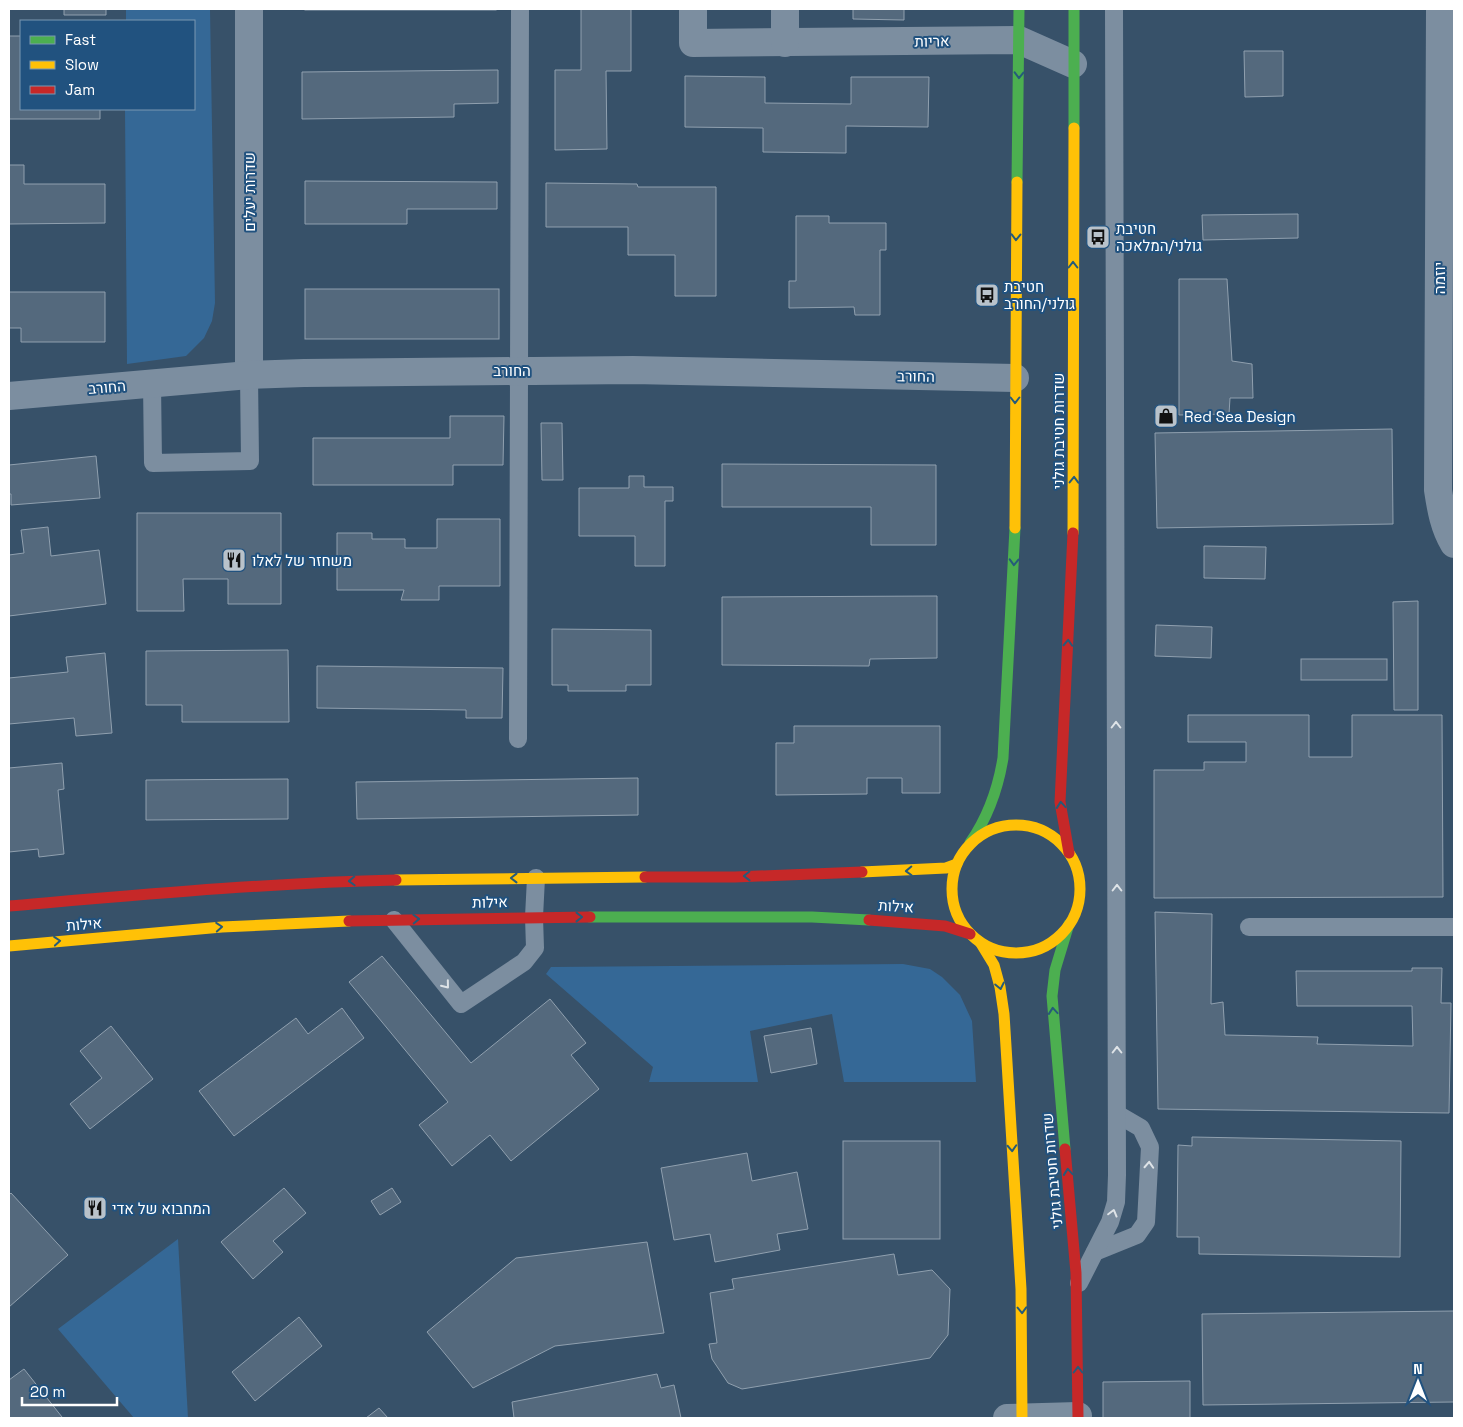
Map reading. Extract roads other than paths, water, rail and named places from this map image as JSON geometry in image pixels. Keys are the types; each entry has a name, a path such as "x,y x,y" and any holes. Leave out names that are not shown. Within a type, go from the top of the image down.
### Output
{"street":[{"name":"שדרות יעלים","path":"249,9 249,375"},
{"name":"אריות","path":"693,9 693,43 1019,40 1074,64"},
{"path":"785,9 785,43"},
{"path":"970,843 991,830 1016,825 1029,826 1052,836 1069,853 1079,876 1080,889 1075,914 1069,924 1052,942 1029,951 1003,951 980,942 970,934 957,914 953,902 952,889 957,864 962,853 970,843 982,828 992,806 1001,771 1005,745 1015,530 1019,9"},
{"name":"שדרות חטיבת גולני","path":"1069,853 1060,802 1073,531 1074,9"},
{"name":"יוזמה","path":"1440,9 1438,490 1441,513 1447,532 1454,544"},
{"name":"החורב","path":"9,396 249,375 519,370 704,371 1015,378"},
{"name":"אילות","path":"9,906 278,884 370,880 761,876 920,870 946,868 957,864"},
{"name":"אילות","path":"9,946 222,927 534,917 812,917 928,924 945,926 970,934"},
{"name":"שדרות חטיבת גולני","path":"1069,924 1054,970 1052,996 1076,1288 1078,1417"},
{"path":"980,942 994,965 1004,1014 1021,1289 1017,1418 1078,1417"}],"lane":[{"path":"518,739 520,9"},
{"path":"1076,1288 1110,1222 1116,1202 1114,9"},
{"path":"152,383 153,464 250,461 249,375"},
{"path":"394,920 461,1004 524,962 535,948 536,878"},
{"path":"1249,928 1454,926"},
{"path":"1095,1252 1137,1235 1146,1222 1150,1147 1141,1128 1117,1114"}],"place":[{"name":"חטיבת גולני/המלאכה","path":"1098,237"},
{"name":"חטיבת גולני/החורב","path":"987,295"},
{"name":"Red Sea Design","path":"1166,416"},
{"name":"משחזר של לאלו","path":"234,560"},
{"name":"המחבוא של אדי","path":"95,1208"}]}
